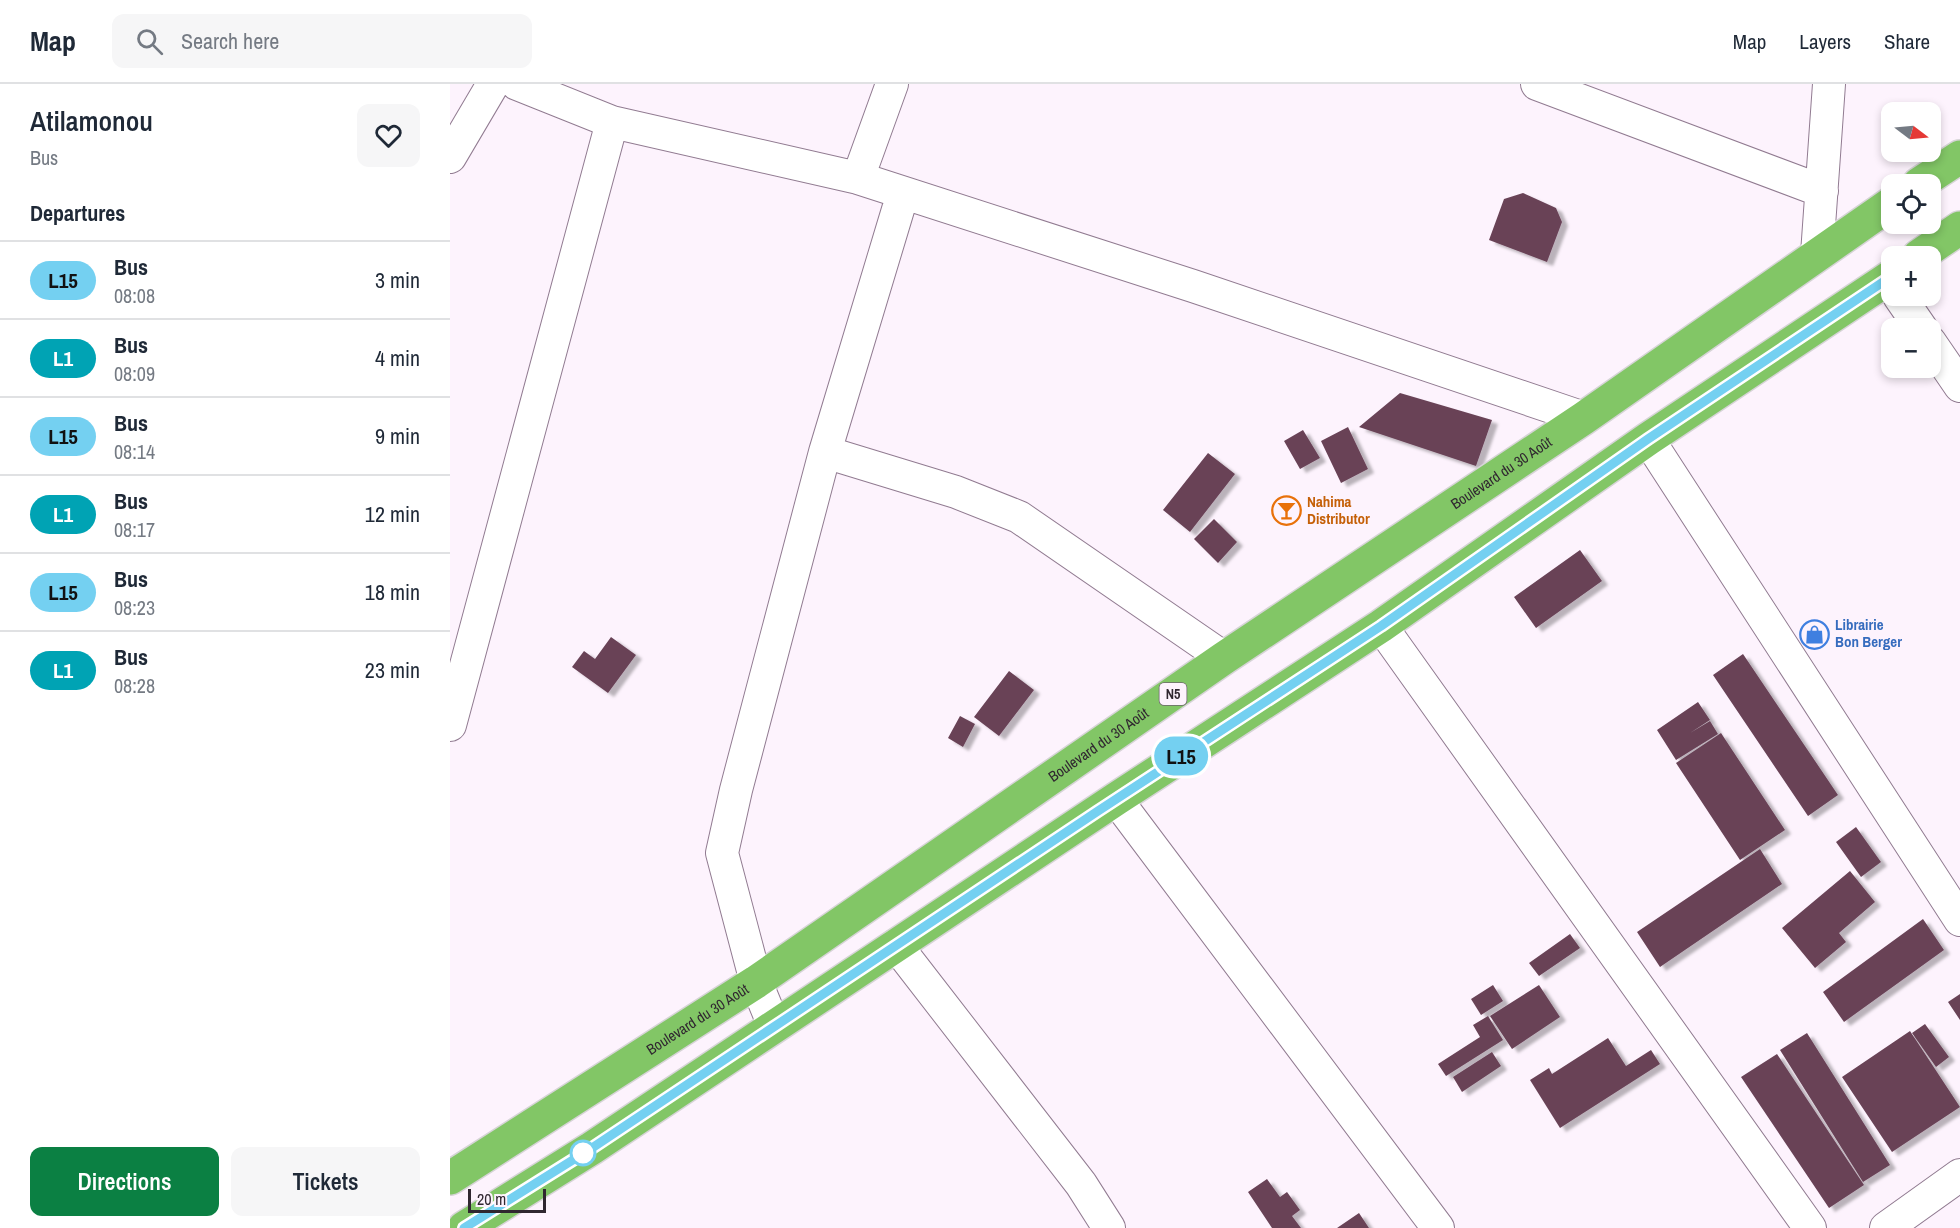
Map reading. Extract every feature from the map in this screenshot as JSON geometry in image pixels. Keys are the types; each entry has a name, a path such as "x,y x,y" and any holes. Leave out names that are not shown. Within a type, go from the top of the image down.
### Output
{"highway":[{"path":"1934,174 1960,157"},
{"name":"Boulevard du 30 Août","path":"450,1178 756,982 1224,658 1584,418 1881,210"},
{"path":"1934,246 1960,228"},
{"path":"464,1228 592,1148 1116,799 1381,626 1648,439 1881,291"}],"street":[{"path":"450,157 493,84"},
{"path":"517,84 556,91 612,122 858,178 1193,286 1584,418"},
{"path":"858,178 892,84"},
{"path":"1537,84 1822,191"},
{"path":"1817,254 1829,84"},
{"path":"450,725 612,122"},
{"path":"774,1026 756,982 722,853 736,790 825,452 903,193"},
{"path":"1941,358 1960,386"},
{"path":"1648,439 1960,920"},
{"path":"825,452 956,492 1019,518 1224,658"},
{"path":"1381,626 1810,1228"},
{"path":"1116,799 1438,1228"},
{"path":"896,945 1082,1184 1108,1228"},
{"path":"1886,1228 1960,1175"}],"building":[{"path":"1523,193 1556,208 1562,222 1547,262 1489,240 1504,199"},
{"path":"1400,393 1492,420 1476,466 1359,427"},
{"path":"1348,427 1368,469 1341,483 1321,441"},
{"path":"1303,430 1320,458 1300,469 1284,441"},
{"path":"1208,453 1235,474 1190,532 1163,510"},
{"path":"1214,519 1237,542 1218,563 1194,539"},
{"path":"1580,550 1602,581 1536,628 1514,597"},
{"path":"611,637 636,655 608,693 572,667 584,651 595,659"},
{"path":"1743,654 1838,795 1808,816 1713,675"},
{"path":"1009,671 1034,690 999,736 974,717"},
{"path":"1698,702 1710,720 1690,733 1710,721 1718,734 1676,760 1657,730"},
{"path":"960,716 975,724 963,747 948,738"},
{"path":"1721,733 1785,830 1740,860 1676,763"},
{"path":"1856,827 1881,862 1861,877 1836,842"},
{"path":"1760,849 1782,884 1660,967 1637,932"},
{"path":"1850,871 1875,902 1839,933 1846,942 1815,968 1782,928"},
{"path":"1923,919 1944,950 1844,1022 1823,992"},
{"path":"1570,934 1580,948 1539,976 1529,963"},
{"path":"1493,985 1503,1001 1481,1015 1471,999"},
{"path":"1539,985 1560,1017 1512,1049 1490,1016"},
{"path":"1960,994 1960,1020 1948,1002"},
{"path":"1488,1016 1503,1040 1446,1076 1438,1064 1480,1037 1473,1025"},
{"path":"1925,1024 1949,1057 1936,1067 1912,1033"},
{"path":"1910,1031 1960,1107 1892,1152 1842,1077"},
{"path":"1807,1033 1890,1165 1863,1182 1780,1050"},
{"path":"1608,1038 1626,1066 1651,1050 1660,1064 1560,1128 1530,1080 1549,1068 1552,1074"},
{"path":"1492,1052 1501,1066 1462,1092 1453,1077"},
{"path":"1777,1054 1864,1185 1829,1208 1741,1077"},
{"path":"1267,1179 1280,1197 1287,1192 1300,1210 1292,1216 1301,1228 1272,1228 1248,1192"},
{"path":"1359,1213 1369,1228 1337,1228"}],"bus line":[{"name":"L15","path":"464,1228 592,1148 1098,811 1381,626 1648,439 1881,283"}],"place":[{"name":"Nahima Distributor","path":"1286,511"},
{"name":"Librairie Bon Berger","path":"1814,634"}]}
